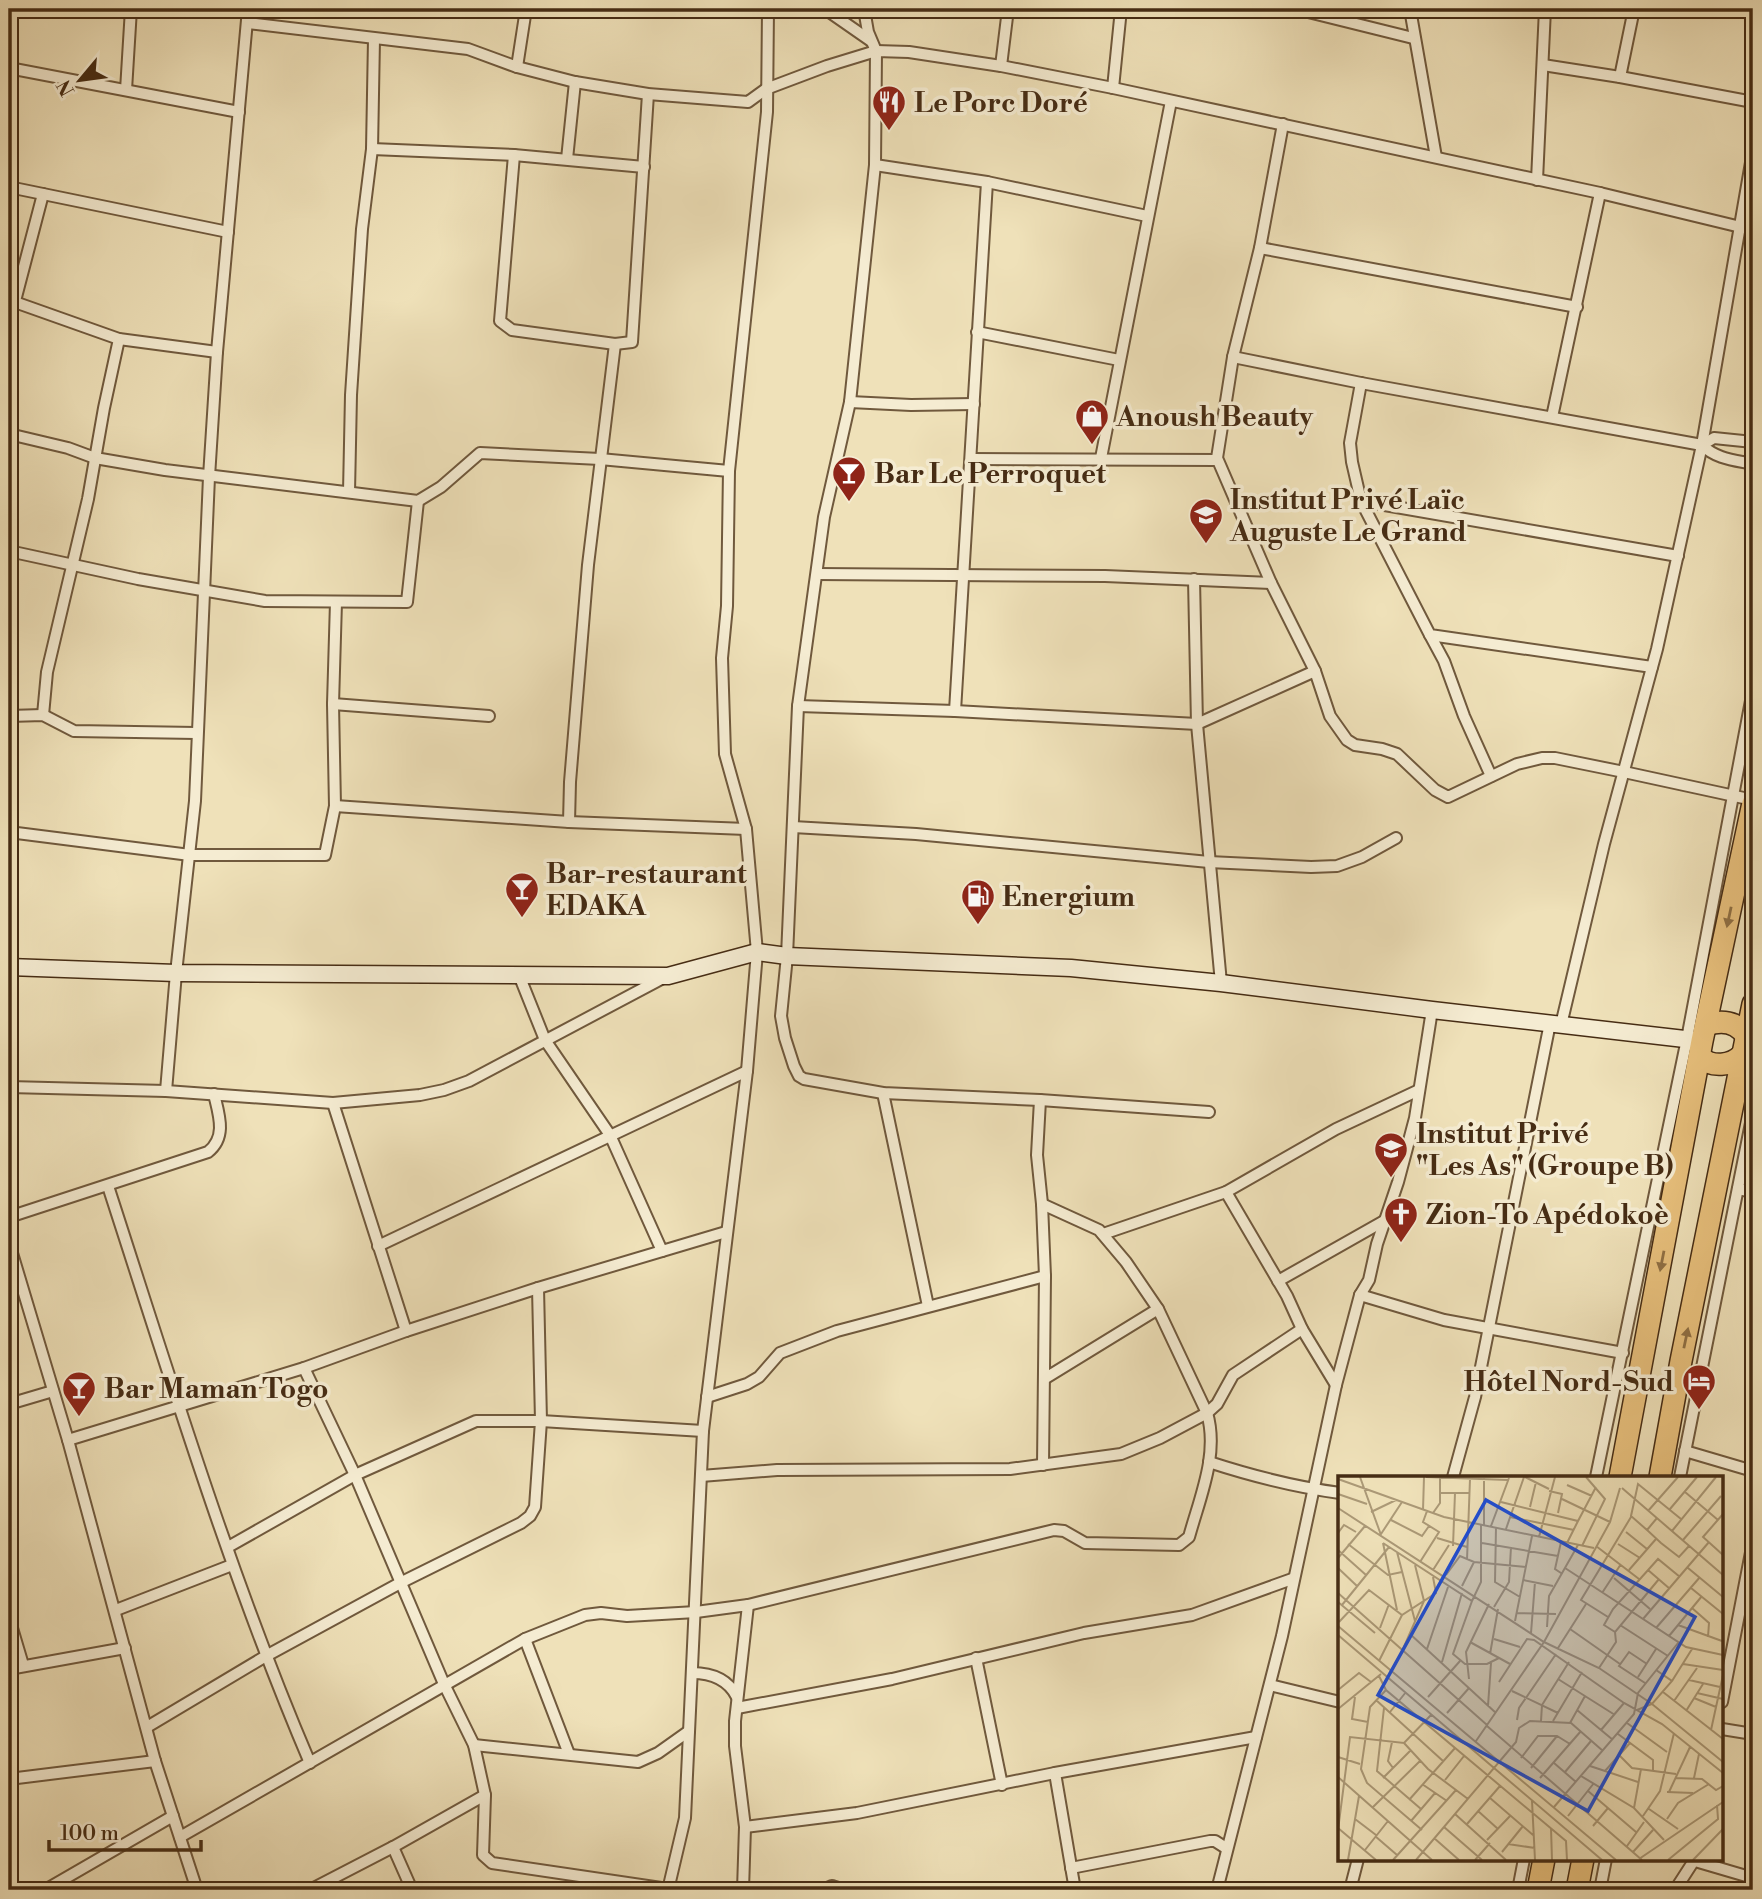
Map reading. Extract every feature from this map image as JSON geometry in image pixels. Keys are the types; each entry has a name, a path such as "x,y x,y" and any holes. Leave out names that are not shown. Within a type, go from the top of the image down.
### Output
{"highway":[{"path":"1620,1476 1699,1041 1753,801"},
{"path":"1660,1476 1753,1003"},
{"path":"1714,1023 1731,1023 1739,1027 1744,1046 1732,1063 1723,1064 1704,1061 1699,1041 1714,1023"},
{"path":"1538,1890 1544,1860"},
{"path":"1577,1890 1583,1860"}],"street":[{"path":"126,90 131,9"},
{"path":"166,1091 195,801 196,733 217,352 247,9"},
{"path":"517,67 526,9"},
{"path":"304,1368 355,1475 444,1684 474,1745 485,1795 483,1855 488,1862 668,1890 685,1818 703,1431 747,1070 757,952 746,829 725,754 722,704 729,471 767,112 768,9"},
{"path":"825,9 874,46 1001,66 1113,88 1600,193 1753,230"},
{"path":"864,9 874,46 875,165 850,402 824,517 798,706 787,956 781,1016 785,1038 799,1076 804,1079 883,1093 1040,1100 1209,1112"},
{"path":"1001,66 1008,9"},
{"path":"1113,88 1121,9"},
{"path":"1296,9 1413,38"},
{"path":"1409,9 1436,157"},
{"path":"1537,180 1545,9"},
{"path":"1620,77 1634,9"},
{"path":"247,23 468,49 517,67 575,82 648,94 748,102 766,89 874,46"},
{"path":"348,492 351,395 362,229 372,149 374,39"},
{"path":"1543,65 1753,102"},
{"path":"9,68 239,112"},
{"path":"567,159 575,82"},
{"path":"514,155 500,321 512,330 615,344 632,342 648,94"},
{"path":"1101,458 1171,101"},
{"path":"1283,124 1260,248 1233,357 1216,452 1217,460 1271,583 1315,671 1330,716 1347,740 1354,745 1397,754 1435,790 1448,797 1528,760 1555,758 1733,794 1753,801"},
{"path":"372,149 514,155 644,167"},
{"path":"1453,1476 1475,1397 1555,1024 1652,667 1678,556 1702,445 1753,150"},
{"path":"875,165 987,182 1147,216"},
{"path":"955,711 987,182"},
{"path":"9,187 228,232"},
{"path":"1552,417 1600,193"},
{"path":"43,194 12,301 119,339 217,352"},
{"path":"1260,248 1577,307"},
{"path":"977,332 1119,360"},
{"path":"43,715 47,672 86,509 119,339"},
{"path":"569,822 587,579 615,344"},
{"path":"1233,357 1702,445 1710,454 1753,464"},
{"path":"1361,383 1350,443 1362,501 1444,661 1464,716 1491,776"},
{"path":"850,402 974,404"},
{"path":"9,434 68,448 95,458 209,477 418,501 441,487 480,453 600,458 729,471"},
{"path":"1702,445 1714,438 1753,442"},
{"path":"971,458 1217,460"},
{"path":"9,551 138,579 265,601 407,602 418,501"},
{"path":"1362,501 1678,556"},
{"path":"817,574 1194,579 1271,583"},
{"path":"1194,579 1197,724 1221,982"},
{"path":"9,832 190,855 326,855 335,806 335,602"},
{"path":"1430,635 1652,667"},
{"path":"798,706 1197,724 1315,671"},
{"path":"1596,1476 1623,1353 1699,1041 1733,794 1753,690"},
{"path":"333,705 489,716"},
{"path":"9,716 43,715 74,731 196,733"},
{"path":"335,806 569,822 746,829"},
{"path":"793,827 916,834 1209,862 1337,866 1362,857 1396,838"},
{"path":"9,1087 166,1091 333,1103 419,1095 457,1086 668,976 757,952 787,956 1071,968 1221,982 1699,1041"},
{"path":"9,968 668,976"},
{"path":"520,975 545,1040 610,1135 662,1251"},
{"path":"1217,1890 1270,1685 1336,1385 1360,1295 1369,1280 1384,1221 1403,1167 1432,1010"},
{"path":"378,1246 747,1070"},
{"path":"1103,1234 1226,1192 1336,1129 1419,1090"},
{"path":"883,1093 928,1306"},
{"path":"9,1217 208,1152 216,1146 220,1138 221,1125 214,1094"},
{"path":"1040,1100 1037,1155 1045,1276 1043,1465"},
{"path":"333,1103 406,1331"},
{"path":"1680,1476 1753,1113"},
{"path":"108,1186 232,1564 265,1656 310,1763"},
{"path":"1738,1189 1753,1192"},
{"path":"1226,1192 1336,1385"},
{"path":"180,1837 525,1639 585,1615 627,1616 696,1612 748,1605 1054,1530 1064,1531 1085,1543 1179,1545 1189,1537 1209,1462 1212,1438 1207,1413 1158,1309 1126,1262 1096,1227 1042,1204"},
{"path":"1278,1281 1384,1221"},
{"path":"68,1440 304,1368 538,1288 726,1232"},
{"path":"9,1243 116,1610 155,1761 197,1890"},
{"path":"707,1397 755,1379 785,1350 837,1331 1045,1276"},
{"path":"146,1727 265,1656 530,1516 535,1507 541,1421 538,1288"},
{"path":"1360,1295 1444,1320 1623,1353"},
{"path":"1044,1379 1158,1309"},
{"path":"701,1476 760,1471 1010,1469 1121,1454 1160,1438 1207,1413 1217,1404 1233,1375 1302,1329"},
{"path":"9,1404 53,1391"},
{"path":"228,1547 355,1475 476,1421 541,1421 703,1431"},
{"path":"1685,1451 1753,1471"},
{"path":"1209,1462 1315,1490 1338,1493"},
{"path":"1724,1692 1753,1542"},
{"path":"116,1610 232,1564"},
{"path":"738,1704 892,1679 1102,1629 1192,1615 1292,1579"},
{"path":"743,1890 745,1827 735,1746 740,1664 748,1605"},
{"path":"9,1618 23,1665"},
{"path":"525,1639 569,1754"},
{"path":"9,1669 125,1648"},
{"path":"976,1658 1002,1785"},
{"path":"692,1673 708,1673 726,1682 733,1689 738,1704"},
{"path":"1270,1685 1338,1702"},
{"path":"1724,1729 1753,1734"},
{"path":"474,1745 638,1762 658,1753 689,1731"},
{"path":"745,1827 857,1813 1055,1773 1256,1737"},
{"path":"9,1779 155,1761"},
{"path":"1055,1773 1075,1890"},
{"path":"310,1890 485,1795"},
{"path":"45,1890 173,1816"},
{"path":"1071,1868 1210,1841 1226,1848"},
{"path":"393,1847 412,1890"},
{"path":"1350,1890 1358,1860"},
{"path":"1518,1890 1524,1860"},
{"path":"1600,1890 1606,1860"},
{"path":"1675,1890 1695,1860 1753,1878"},
{"path":"822,1890 832,1886 844,1890"}],"place":[{"name":"Le Porc Doré","path":"889,132"},
{"name":"Anoush Beauty","path":"1092,446"},
{"name":"Bar Le Perroquet","path":"849,503"},
{"name":"Institut Privé Laïc Auguste Le Grand","path":"1206,545"},
{"name":"Bar-restaurant EDAKA","path":"522,919"},
{"name":"Energium","path":"978,926"},
{"name":"Institut Privé \"Les As\" (Groupe B)","path":"1391,1179"},
{"name":"Zion-To Apédokoè","path":"1401,1244"},
{"name":"Hôtel Nord-Sud","path":"1699,1411"},
{"name":"Bar Maman Togo","path":"79,1418"}]}
